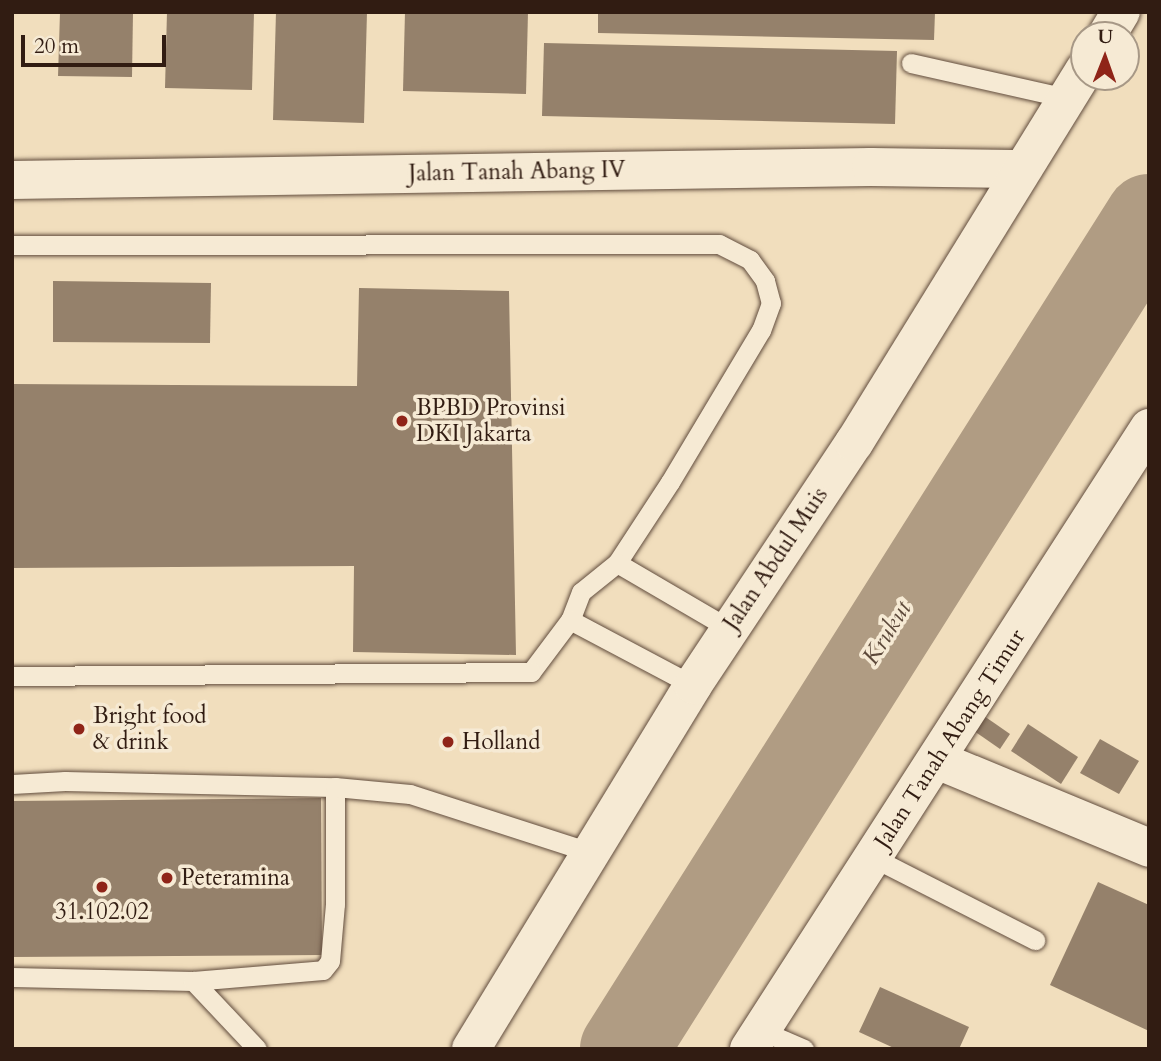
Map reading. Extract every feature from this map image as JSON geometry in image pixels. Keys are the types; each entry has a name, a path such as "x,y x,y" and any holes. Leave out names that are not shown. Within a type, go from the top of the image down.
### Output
{"street":[{"name":"Jalan Abdul Muis","path":"471,1049 693,685 854,443 1071,91"},
{"name":"Jalan Tanah Abang IV","path":"12,180 871,167 1022,169"},
{"name":"Jalan Tanah Abang Timur","path":"755,1039 937,761 1149,428"},
{"path":"937,761 1149,848"}],"lane":[{"path":"911,63 1070,83"},
{"path":"12,245 719,244 750,260 765,281 771,303 761,330 617,563 581,592 570,620 527,674 12,676"},
{"path":"617,563 730,629"},
{"path":"570,620 693,685"},
{"path":"12,784 65,781 335,787 421,797 590,852"},
{"path":"12,977 193,981 307,975 323,970 330,961 335,787"},
{"path":"874,858 1035,940"},
{"path":"193,981 257,1049"},
{"path":"755,1039 804,1049"}],"building":[{"path":"60,12 133,12 132,77 58,76"},
{"path":"167,12 254,12 252,90 165,88"},
{"path":"276,12 367,12 364,123 273,120"},
{"path":"405,12 528,12 526,94 403,91"},
{"path":"598,12 935,12 934,40 598,33"},
{"path":"544,43 897,51 895,124 542,116"},
{"path":"53,281 211,283 210,343 53,342"},
{"path":"359,288 509,291 516,655 353,652 354,566 12,568 12,384 357,386"},
{"path":"974,709 1010,734 1000,749 964,724"},
{"path":"1028,724 1078,757 1061,784 1011,751"},
{"path":"1100,739 1139,761 1119,794 1080,773"},
{"name":"Peteramina","path":"321,798 322,955 12,957 12,801"},
{"path":"1098,882 1149,905 1149,1031 1050,985"},
{"path":"880,987 969,1027 959,1049 896,1049 859,1032"}],"waterway":[{"name":"Krukut","path":"624,1049 1149,218"}],"place":[{"name":"BPBD Provinsi DKI Jakarta","path":"402,421"},
{"name":"Bright food & drink","path":"79,729"},
{"name":"Holland","path":"448,742"},
{"name":"Peteramina","path":"167,878"},
{"name":"31.102.02","path":"102,887"}]}
